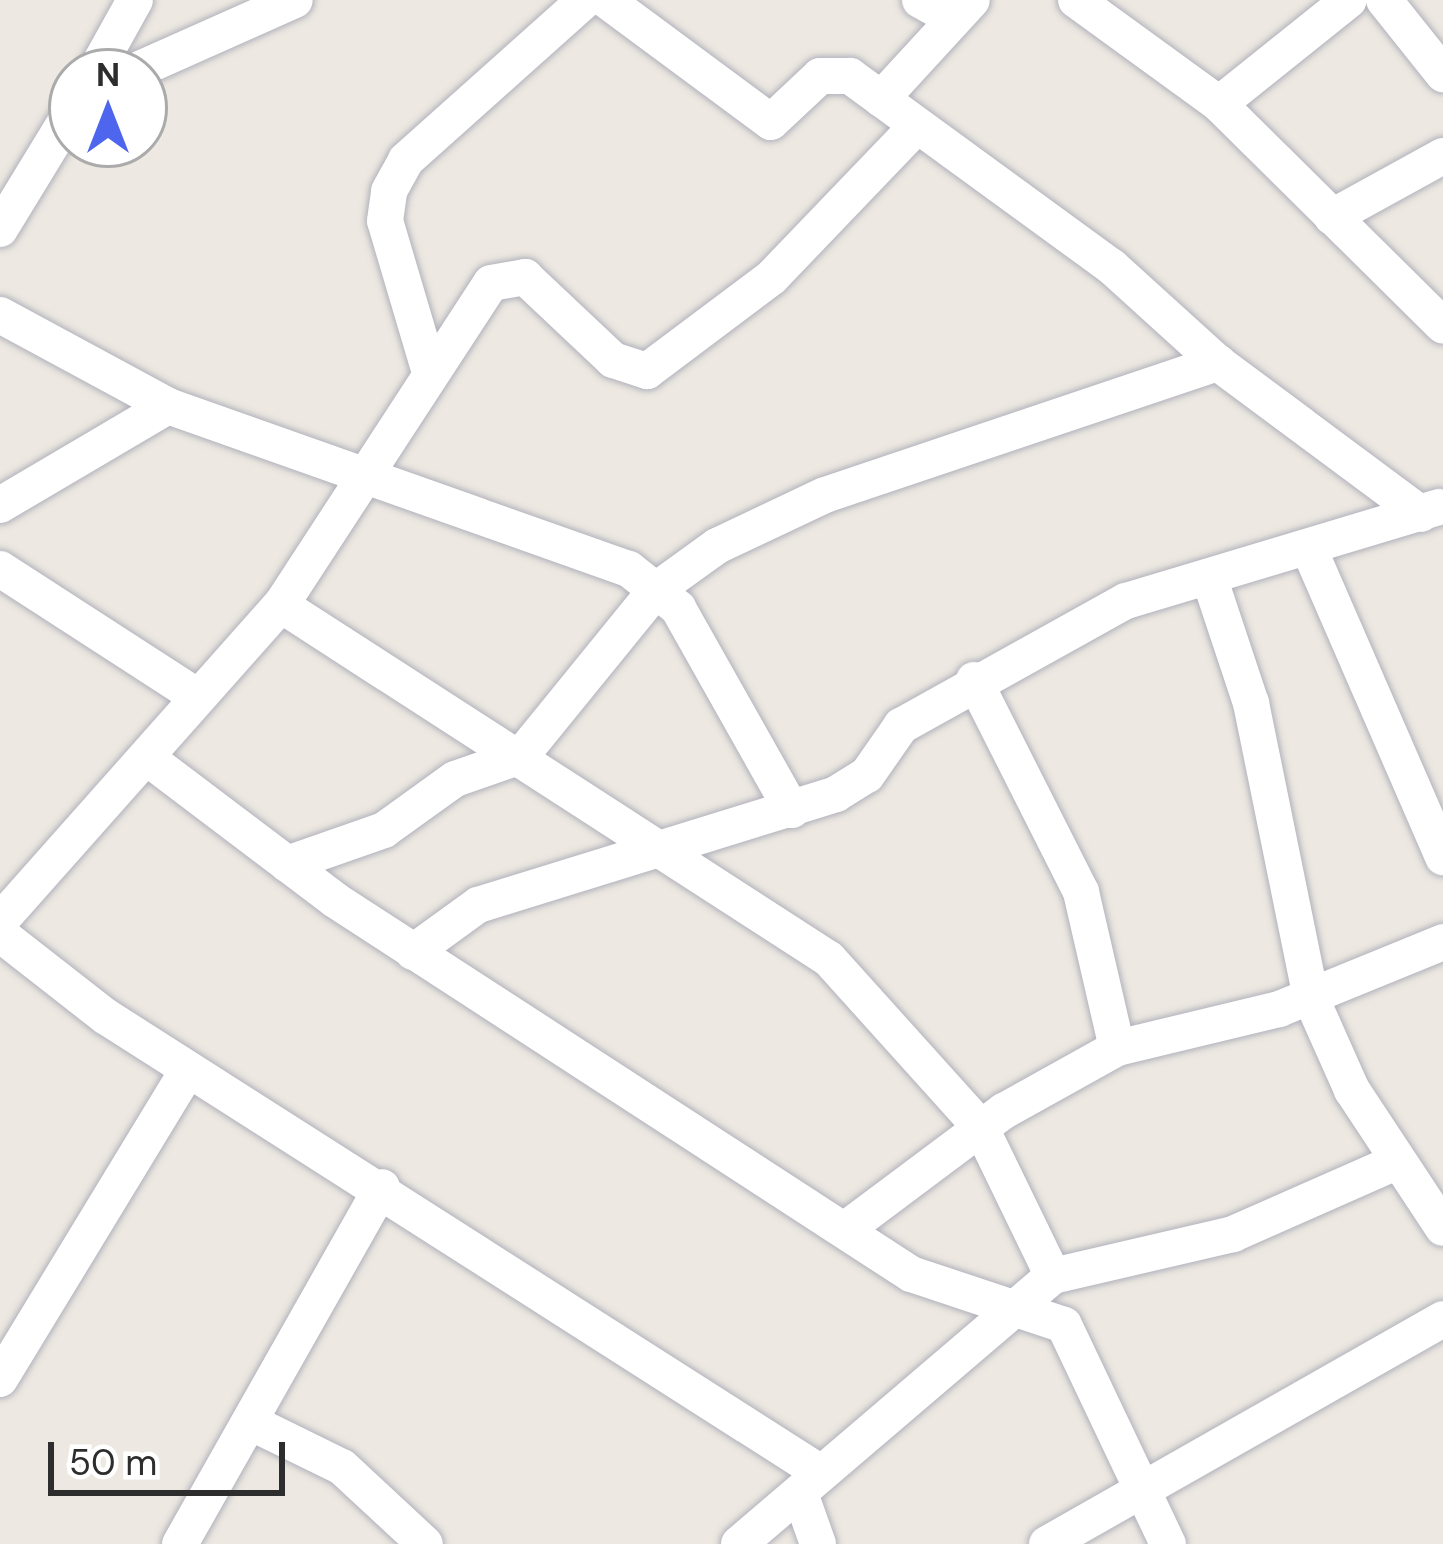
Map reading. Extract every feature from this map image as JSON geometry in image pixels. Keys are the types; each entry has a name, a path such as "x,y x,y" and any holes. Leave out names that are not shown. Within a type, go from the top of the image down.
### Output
{"street":[{"path":"108,48 135,0"},
{"path":"168,56 295,0"},
{"path":"428,366 393,256 388,191 406,160 585,0"},
{"path":"606,0 771,122 830,71 881,99 914,128 1112,267 1218,363 1432,509"},
{"path":"920,0 963,9"},
{"path":"1076,0 1219,104 1443,326"},
{"path":"1219,104 1349,0"},
{"path":"1384,0 1443,74"},
{"path":"881,99 963,9"},
{"path":"0,921 151,760 198,697 281,605 369,472 428,366 507,273 559,303 613,360 647,370 772,277 914,128"},
{"path":"0,230 48,151"},
{"path":"1332,217 1443,156"},
{"path":"0,314 168,406 369,472 618,565 678,608 792,810"},
{"path":"287,864 384,830 455,779 521,756 656,590 825,495 1218,363"},
{"path":"0,506 168,406"},
{"path":"413,952 478,905 792,810 867,776 901,726 974,680 1126,601 1310,551 1432,509"},
{"path":"1310,551 1443,857"},
{"path":"2,574 198,697"},
{"path":"1210,580 1251,704 1311,998 1396,1162 1443,1228"},
{"path":"281,605 664,846 829,959 982,1128 1052,1276"},
{"path":"974,680 1081,892 1118,1048"},
{"path":"151,760 413,952 846,1229 947,1290 1015,1304 1064,1325 1168,1544"},
{"path":"0,934 188,1070 382,1186 810,1484 818,1544"},
{"path":"846,1229 982,1128 1118,1048 1311,998 1443,942"},
{"path":"0,1379 188,1070"},
{"path":"745,1544 1052,1276 1232,1234 1396,1162"},
{"path":"180,1544 382,1186"},
{"path":"1047,1544 1443,1319"},
{"path":"250,1422 342,1467 425,1544"}]}
